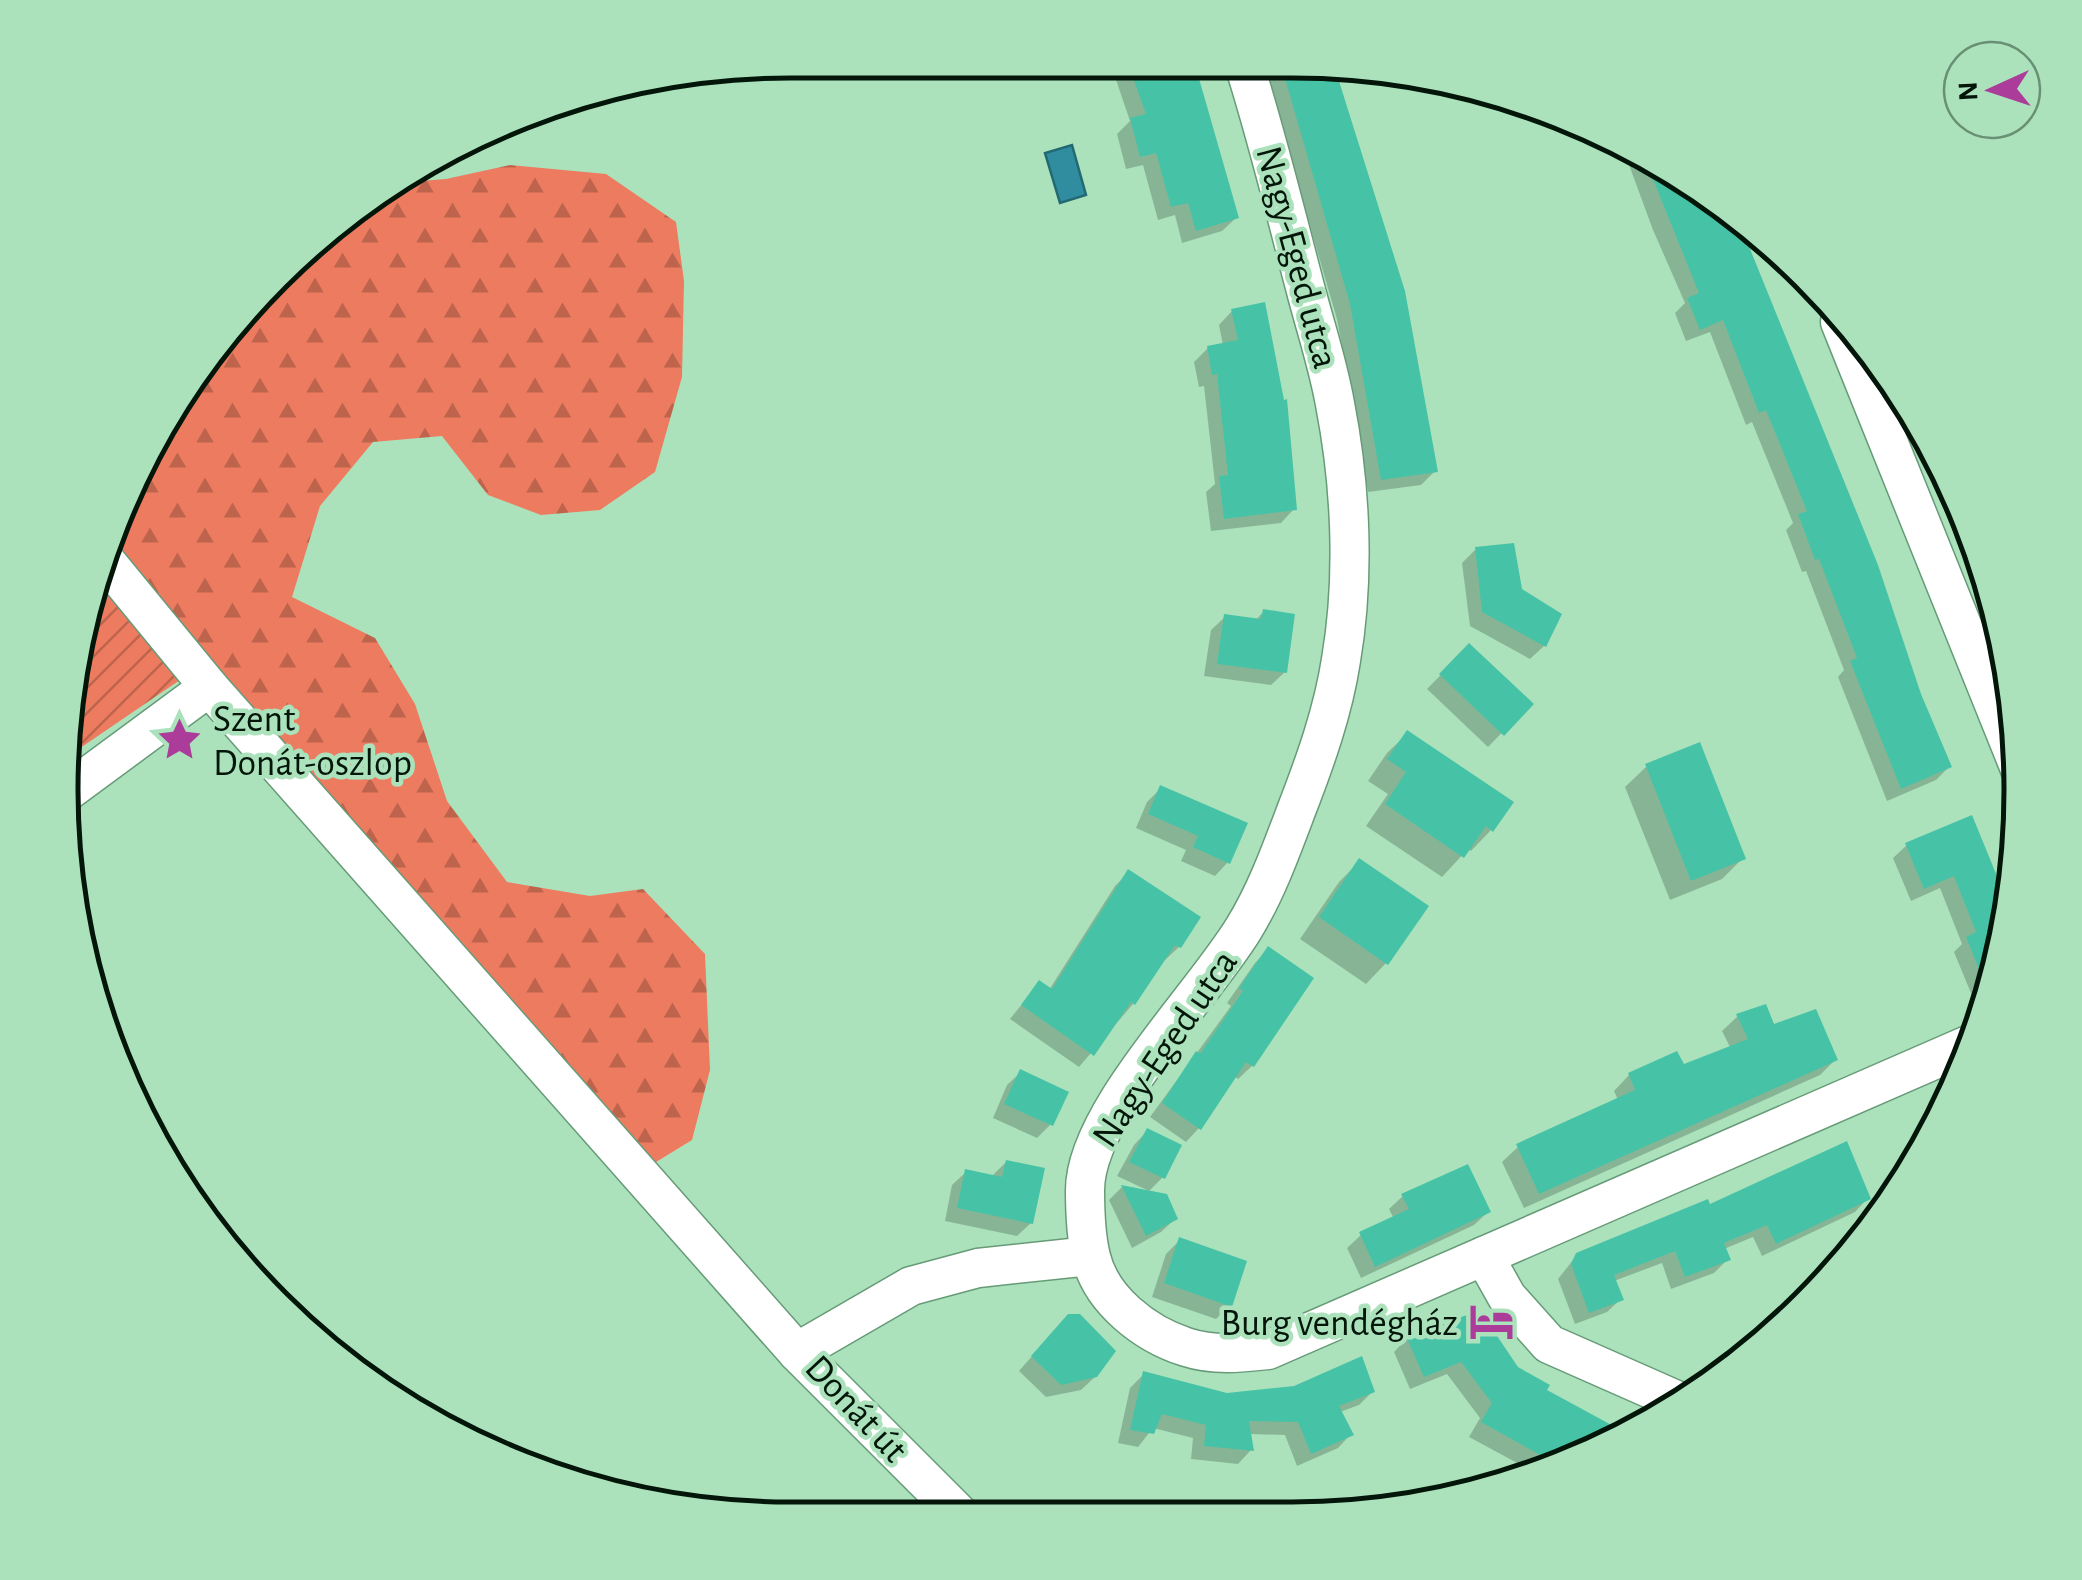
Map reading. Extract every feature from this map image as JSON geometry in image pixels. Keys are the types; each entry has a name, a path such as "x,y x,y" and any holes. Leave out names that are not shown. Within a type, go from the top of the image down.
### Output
{"street":[{"name":"Nagy-Eged utca","path":"1249,78 1336,406 1348,534 1348,598 1342,660 1326,727 1261,896 1243,929 1094,1141 1085,1186 1090,1256 1109,1295 1130,1316 1187,1348 1228,1354 1268,1350 1955,1051"},
{"path":"1850,348 2001,721"},
{"path":"113,569 209,686 797,1352"},
{"path":"78,783 209,686"},
{"name":"Donát út","path":"947,1502 797,1352 911,1286 978,1268 1090,1256"},
{"path":"1484,1256 1508,1298 1549,1344 1666,1396"}],"green space":[{"path":"510,165 606,174 676,222 684,281 682,377 655,472 600,510 541,515 488,495 442,436 373,442 320,506 292,597 375,638 415,704 447,801 507,882 590,896 643,889 705,954 710,1070 692,1140 656,1162 372,844 112,572 132,517 173,434 254,320 320,254 356,225 421,181"},
{"path":"112,572 199,667 79,749 91,651"}],"water":[{"path":"1072,145 1086,195 1060,203 1045,153"}],"building":[{"path":"1133,78 1199,78 1239,218 1196,231 1188,203 1171,207 1156,153 1140,157 1130,118 1146,114"},
{"path":"1285,78 1338,79 1405,291 1438,472 1381,480 1350,304"},
{"path":"1651,175 1747,242 1878,565 1921,694 1952,767 1901,789 1850,661 1857,658 1798,514 1807,511 1766,410 1759,413 1723,320 1700,330 1687,298 1699,293"},
{"path":"1265,302 1284,400 1287,399 1297,510 1224,519 1219,476 1228,475 1217,374 1212,375 1207,346 1238,340 1231,309"},
{"path":"1514,543 1522,589 1562,614 1546,647 1482,612 1475,547"},
{"path":"1263,609 1295,614 1287,673 1217,664 1224,614 1261,619"},
{"path":"1469,643 1534,704 1504,736 1439,674"},
{"path":"1407,730 1514,802 1493,832 1486,826 1464,858 1385,804 1406,772 1387,759"},
{"path":"1700,742 1746,859 1691,881 1645,764"},
{"path":"1160,785 1248,823 1230,864 1193,847 1198,836 1148,814"},
{"path":"1972,815 1998,880 1980,973 1966,937 1976,932 1954,876 1924,889 1905,843"},
{"path":"1359,858 1429,906 1388,965 1319,917"},
{"path":"1128,869 1201,917 1181,948 1175,945 1135,1005 1131,1002 1094,1056 1021,1005 1039,980 1052,989"},
{"path":"1268,946 1314,978 1254,1067 1246,1062 1201,1130 1162,1103 1243,991 1239,988"},
{"path":"1766,1004 1774,1024 1816,1009 1838,1060 1539,1194 1516,1144 1635,1090 1628,1073 1677,1051 1684,1064 1748,1039 1736,1014"},
{"path":"1020,1069 1069,1092 1053,1126 1004,1104"},
{"path":"1147,1128 1182,1145 1165,1179 1129,1162"},
{"path":"1847,1141 1871,1199 1776,1244 1767,1225 1724,1243 1731,1260 1685,1277 1675,1251 1614,1275 1624,1300 1589,1313 1571,1264 1576,1253 1708,1199 1710,1204"},
{"path":"1006,1160 1045,1168 1033,1224 957,1208 965,1169 1002,1177"},
{"path":"1468,1164 1491,1212 1375,1267 1359,1232 1409,1209 1401,1194"},
{"path":"1121,1185 1167,1194 1178,1219 1146,1236"},
{"path":"1179,1237 1247,1261 1232,1307 1164,1283"},
{"path":"1068,1314 1080,1314 1116,1351 1097,1377 1061,1385 1031,1356"},
{"path":"1470,1314 1485,1318 1518,1367 1550,1385 1547,1390 1613,1426 1541,1457 1481,1422 1492,1403 1461,1362 1424,1377 1406,1336"},
{"path":"1362,1356 1375,1392 1339,1406 1354,1435 1311,1454 1298,1422 1249,1421 1254,1451 1204,1446 1206,1425 1162,1414 1154,1434 1130,1430 1143,1371 1227,1393 1294,1386"}],"place":[{"name":"Szent Donát-oszlop","path":"180,740"},
{"name":"Burg vendégház","path":"1491,1322"}]}
